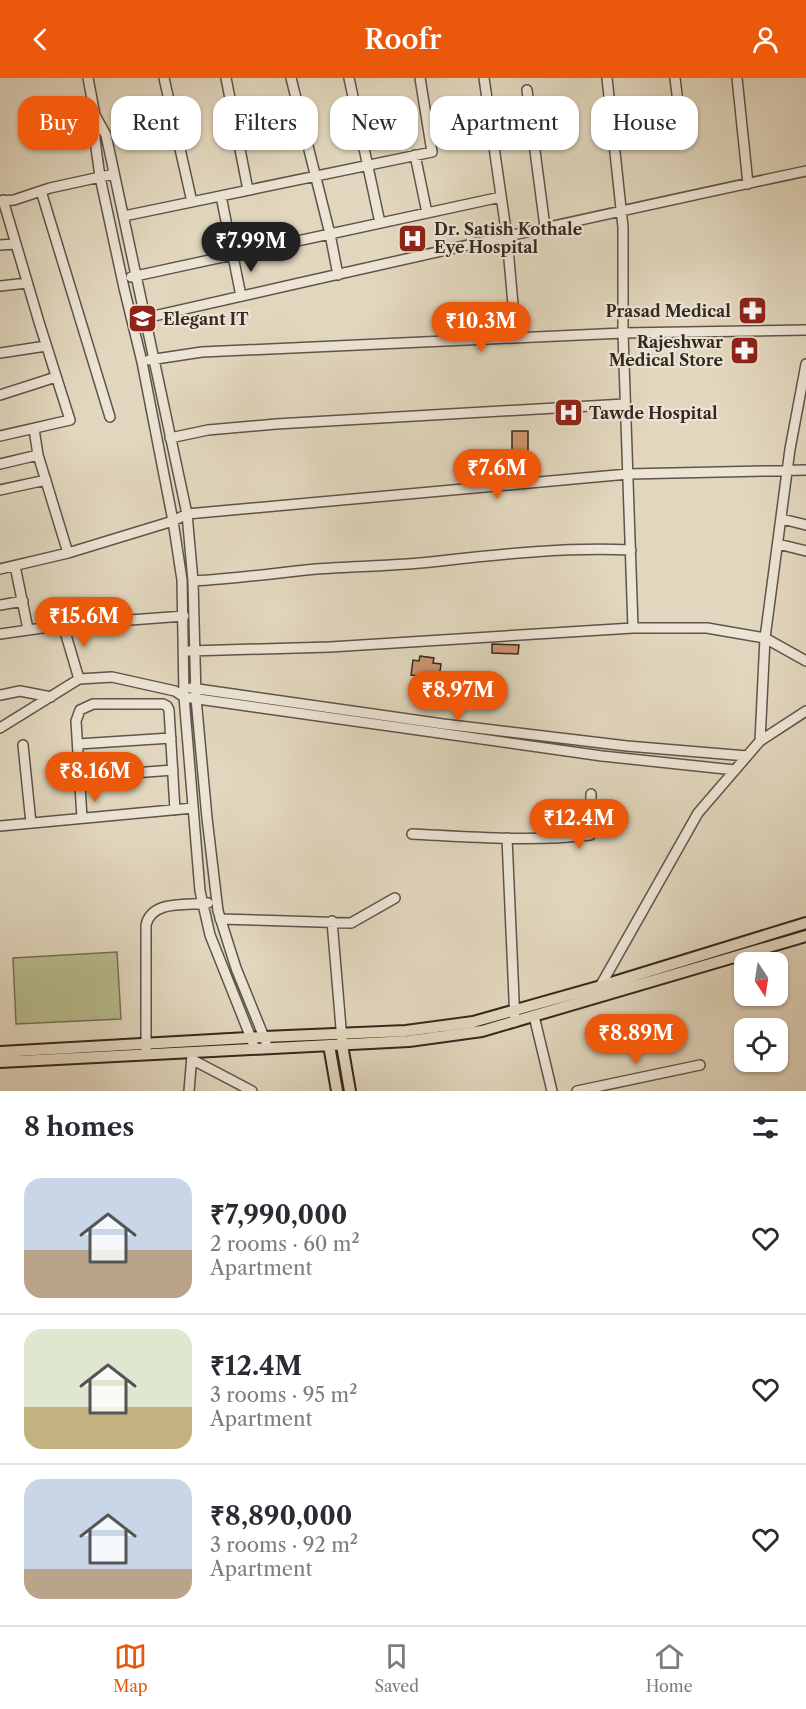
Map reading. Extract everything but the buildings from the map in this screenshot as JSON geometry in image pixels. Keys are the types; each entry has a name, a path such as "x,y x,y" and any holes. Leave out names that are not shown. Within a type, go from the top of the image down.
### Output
{"main road":[{"path":"0,1061 146,1049 192,1056 254,1044 264,1037 409,1041 482,1031 514,1016 601,986 806,923"},
{"path":"514,1016 534,1016 806,936"},
{"path":"0,1052 254,1044 269,1048 329,1045 342,1040"},
{"path":"342,1040 350,1091"},
{"path":"329,1045 336,1091"}],"street":[{"path":"88,78 91,96"},
{"path":"164,78 192,202"},
{"path":"226,78 248,190"},
{"path":"291,78 338,275"},
{"path":"349,78 380,223"},
{"path":"124,216 432,152 420,78"},
{"path":"484,78 507,237 516,338"},
{"path":"607,78 623,227 623,333 633,628"},
{"path":"675,78 677,96"},
{"path":"737,78 748,184"},
{"path":"527,90 545,227"},
{"path":"99,122 106,135 187,514 193,581 196,693 220,919 236,968 269,1048"},
{"path":"96,150 122,280 142,362 182,580 184,651 181,692 202,904 210,935 254,1044"},
{"path":"415,155 428,213"},
{"path":"145,318 545,227 806,171"},
{"path":"0,436 70,420 2,201 14,200 41,191 114,174"},
{"path":"41,191 110,417"},
{"path":"221,196 241,296"},
{"path":"122,280 501,197"},
{"path":"0,245 15,244"},
{"path":"0,286 27,283"},
{"path":"142,362 202,352 623,333 806,330"},
{"path":"0,353 46,346"},
{"path":"760,741 765,638 787,470 804,386 806,364"},
{"path":"0,394 56,378"},
{"path":"170,438 208,430 288,423 626,404"},
{"path":"34,429 38,455 68,554"},
{"path":"0,464 38,455"},
{"path":"0,568 68,554 173,521 187,514 628,474 806,470"},
{"path":"0,490 46,480"},
{"path":"782,519 806,525"},
{"path":"778,544 806,551"},
{"path":"193,581 318,569 437,562 507,554 631,550"},
{"path":"15,566 28,629"},
{"path":"0,605 23,601"},
{"path":"0,634 63,625 184,616"},
{"path":"63,625 79,679"},
{"path":"184,651 330,647 633,628 707,628 765,638 806,661"},
{"path":"0,728 79,679 112,677 181,692 452,730 602,756 735,770"},
{"path":"0,695 20,691 51,697"},
{"path":"82,818 78,715 80,710 93,704 163,704 167,706 170,710 175,810"},
{"path":"594,997 698,813 760,741 806,711"},
{"path":"452,730 747,756"},
{"path":"78,744 171,738"},
{"path":"23,745 31,823"},
{"path":"80,777 173,770"},
{"path":"412,834 507,838 564,838 590,835 591,794"},
{"path":"0,826 193,808"},
{"path":"507,838 514,1016"},
{"path":"220,919 351,923 395,898"},
{"path":"146,1049 146,925 148,917 157,909 165,907 217,902"},
{"path":"332,921 342,1040"},
{"path":"534,1016 552,1091"},
{"path":"189,1091 192,1056 252,1091"},
{"path":"577,1091 700,1065"}],"green space":[{"path":"117,952 121,1019 16,1024 13,958"}],"place":[{"name":"Dr. Satish Kothale Eye Hospital","path":"413,238"},
{"name":"Prasad Medical","path":"752,311"},
{"name":"Elegant IT","path":"142,319"},
{"name":"Rajeshwar Medical Store","path":"744,351"},
{"name":"Tawde Hospital","path":"568,413"}]}
